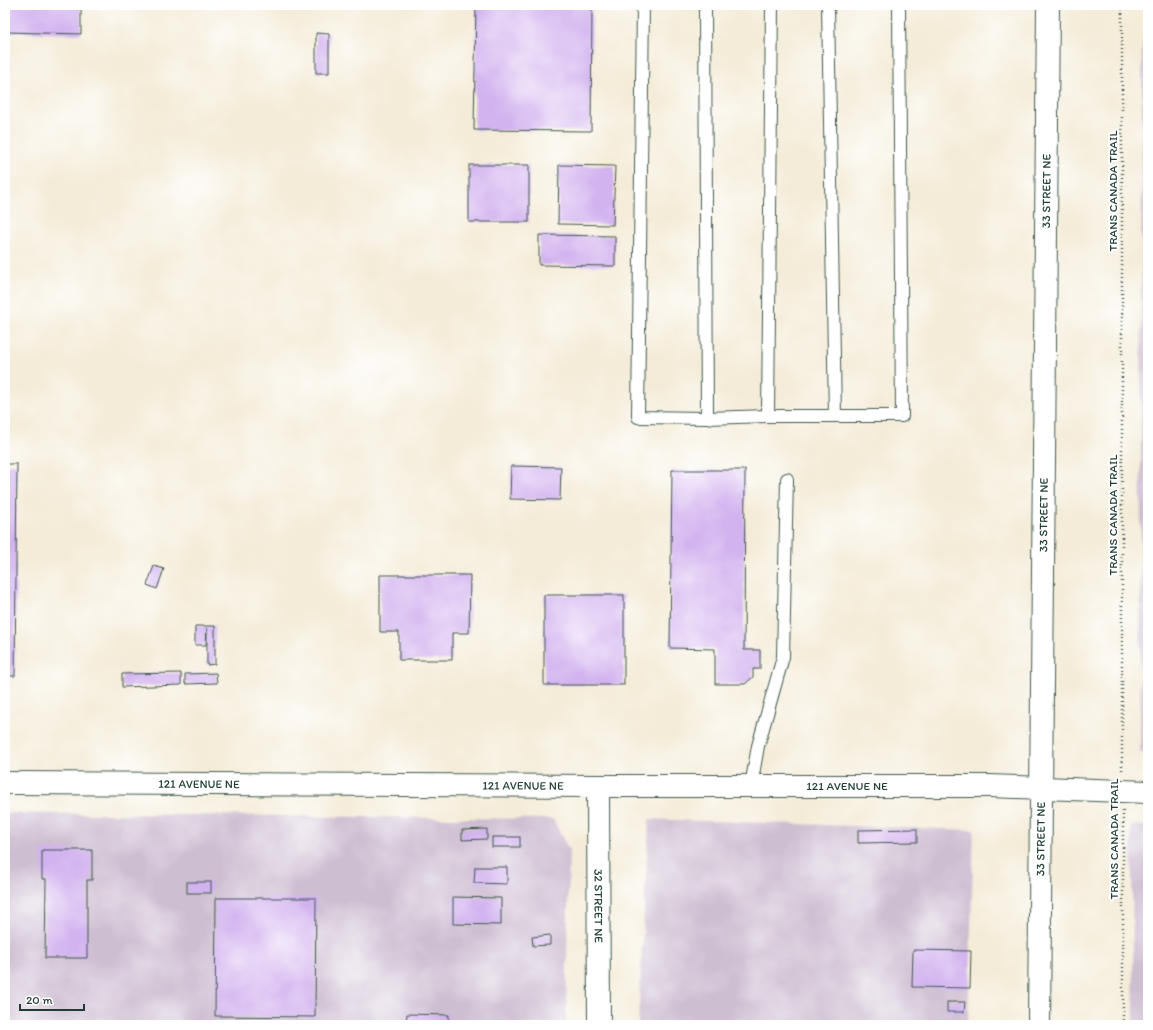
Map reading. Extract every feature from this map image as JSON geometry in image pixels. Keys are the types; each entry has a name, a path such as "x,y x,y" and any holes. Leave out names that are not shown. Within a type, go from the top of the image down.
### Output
{"street":[{"name":"33 STREET NE","path":"1039,1025 1048,5"},
{"name":"121 AVENUE NE","path":"5,783 989,786 1148,792"},
{"name":"32 STREET NE","path":"598,786 599,1025"}],"lane":[{"path":"643,5 638,417 707,418 768,416 902,416 899,5"},
{"path":"705,5 707,418"},
{"path":"768,416 772,5"},
{"path":"828,5 835,416"},
{"path":"751,786 758,746 783,657 787,479"}],"path":[{"name":"TRANS CANADA TRAIL","path":"1122,5 1123,1025"}],"shaded area":[{"path":"1142,43 1148,43 1148,753 1140,753"},
{"path":"5,813 553,819 569,850 566,1025 5,1025"},
{"path":"649,819 974,830 968,1025 638,1025"},
{"path":"1131,825 1148,826 1148,1025 1134,1025"}],"building":[{"path":"7,5 81,5 81,34 6,32"},
{"path":"476,5 592,5 591,131 474,130"},
{"path":"316,33 329,34 329,73 316,73"},
{"path":"469,165 529,165 529,222 469,222"},
{"path":"559,165 615,166 613,225 558,224"},
{"path":"539,235 615,236 615,266 539,265"},
{"path":"5,464 17,464 15,676 5,676"},
{"path":"511,466 561,467 560,500 510,499"},
{"path":"672,470 745,470 744,650 760,650 760,669 753,669 753,677 745,684 715,684 715,649 670,648"},
{"path":"154,566 164,569 157,589 147,585"},
{"path":"380,575 470,575 469,633 452,633 452,660 399,660 399,632 380,632"},
{"path":"544,595 624,595 624,685 544,685"},
{"path":"195,626 215,626 215,664 207,665 207,628 206,645 195,645"},
{"path":"181,673 181,685 122,687 122,674"},
{"path":"216,673 217,683 185,684 185,674"},
{"path":"487,829 487,839 462,840 462,830"},
{"path":"917,829 917,842 858,843 858,830"},
{"path":"492,837 520,837 520,847 492,847"},
{"path":"42,850 92,850 92,880 87,880 87,958 45,958 46,879 42,879"},
{"path":"475,867 507,867 507,884 474,883"},
{"path":"187,882 211,882 211,893 187,893"},
{"path":"453,897 501,898 501,925 453,924"},
{"path":"216,898 316,898 315,1017 215,1016"},
{"path":"550,935 550,945 533,946 532,937"},
{"path":"913,950 971,951 970,988 912,987"},
{"path":"947,1002 965,1002 964,1012 947,1012"},
{"path":"407,1014 449,1015 448,1025 406,1025"}]}
